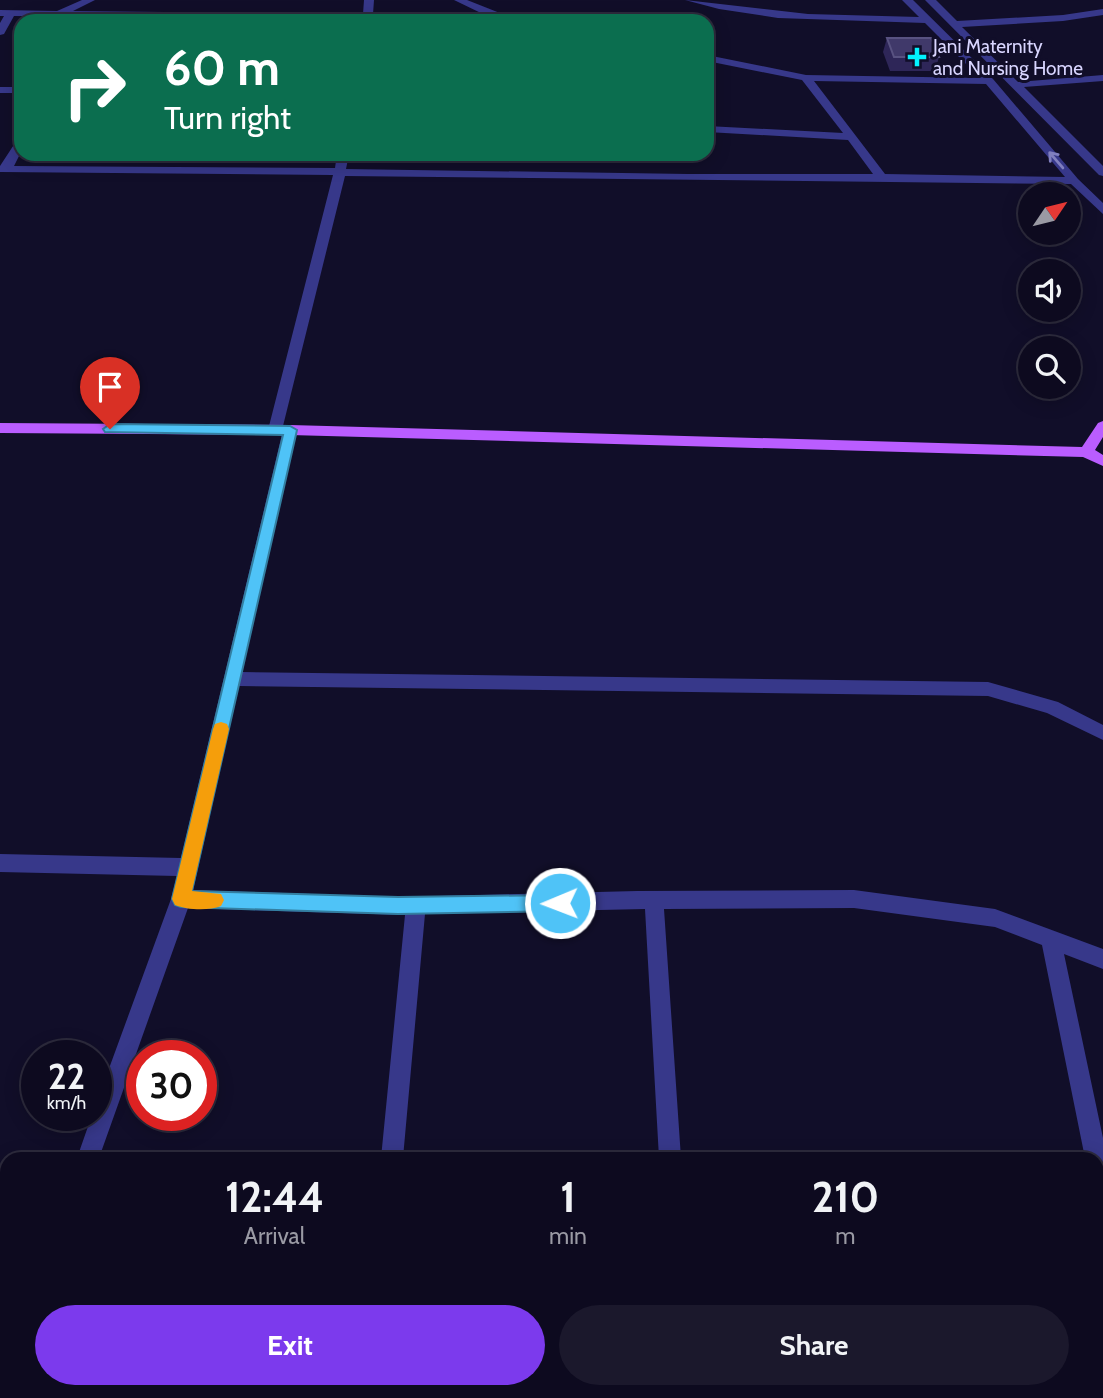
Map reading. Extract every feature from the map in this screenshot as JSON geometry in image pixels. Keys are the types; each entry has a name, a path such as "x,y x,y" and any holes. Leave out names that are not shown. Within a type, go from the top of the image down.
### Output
{"main road":[{"path":"1086,452 1103,426"},
{"path":"0,428 283,430 1086,452 1103,461"}],"street":[{"path":"0,32 5,13 58,14 90,0"},
{"path":"458,0 491,14"},
{"path":"690,0 723,8 840,19 928,20"},
{"path":"906,0 989,81 1074,181 1103,210"},
{"path":"930,0 1103,173"},
{"path":"955,24 1063,18 1103,12"},
{"path":"714,59 806,78 989,81"},
{"path":"806,78 882,177"},
{"path":"1014,85 1103,78"},
{"path":"714,129 851,137"},
{"path":"3,169 14,152"},
{"path":"193,171 197,161"},
{"path":"90,1152 181,899 233,679 283,430 342,161"},
{"path":"3,169 1074,181"},
{"path":"233,679 988,689 1052,707 1103,733"},
{"path":"0,863 189,867"},
{"path":"181,899 416,905 854,899 995,918 1103,959"},
{"path":"654,900 670,1152"},
{"path":"393,1152 416,905"},
{"path":"1051,939 1095,1152"}],"building":[{"path":"887,38 931,38 939,57 894,57"}],"slow traffic":[{"path":"215,900 181,899 221,729"}],"place":[{"name":"Jani Maternity and Nursing Home","path":"917,57"}],"route":[{"path":"110,429 290,430 181,899 398,906 560,903"}]}
